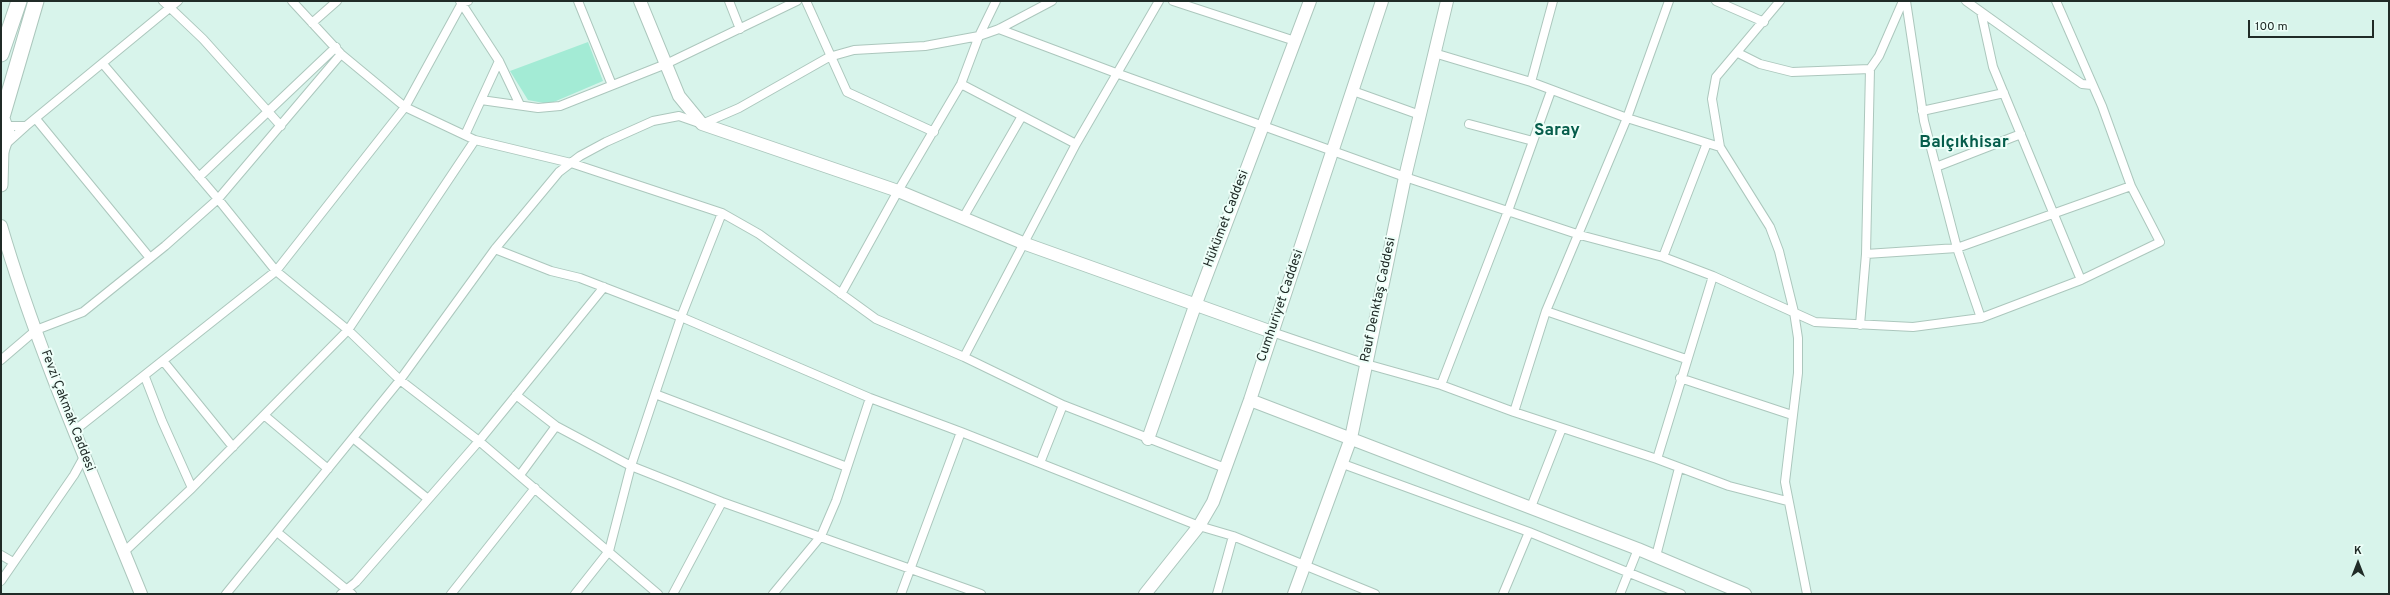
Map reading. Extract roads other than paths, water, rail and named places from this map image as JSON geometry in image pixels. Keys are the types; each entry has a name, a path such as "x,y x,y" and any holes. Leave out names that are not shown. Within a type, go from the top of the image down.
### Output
{"highway":[{"path":"1,54 19,1"},
{"path":"2,148 3,120 36,1"}],"main road":[{"path":"1,185 2,148"}],"street":[{"path":"163,1 202,39 282,126"},
{"path":"2,148 26,126 178,1"},
{"path":"292,1 339,50 405,106 475,140 571,163 722,213 759,234 876,319 964,357 1063,405 1225,468"},
{"path":"312,23 337,1"},
{"path":"578,1 612,85"},
{"path":"640,1 679,96 702,124"},
{"path":"729,1 740,28"},
{"path":"481,100 538,108 555,107 666,64 797,1"},
{"path":"806,1 829,57 847,92 934,132"},
{"path":"841,294 898,191 961,84 979,36 996,1"},
{"path":"702,124 739,108 829,57 854,50 925,46 979,36 999,29 1052,1"},
{"path":"964,357 1076,144 1159,1"},
{"path":"1173,1 1295,41"},
{"name":"Hükümet Caddesi","path":"1148,439 1195,306 1310,1"},
{"name":"Cumhuriyet Caddesi","path":"1145,594 1199,526 1213,502 1250,400 1382,1"},
{"name":"Rauf Denktaş Caddesi","path":"1294,594 1351,438 1405,177 1447,1"},
{"path":"1531,82 1553,1"},
{"path":"1514,412 1546,311 1580,235 1627,118 1669,1"},
{"path":"1716,1 1764,22"},
{"path":"1780,1 1764,22 1722,68 1712,87 1712,99 1720,147 1770,227 1780,251 1794,312 1798,344 1798,373 1786,463 1787,501 1807,594"},
{"path":"1860,325 1866,254 1870,69 1879,56 1905,1"},
{"path":"1905,1 1922,111 1957,248 1980,318"},
{"path":"1966,1 2082,84 2092,85"},
{"path":"999,29 1116,73 1405,177 1580,235 1663,257 1713,276 1815,322 1913,327 1980,318 2081,280 2160,242 2131,186 2102,106 2056,1"},
{"path":"74,431 164,362 276,271 405,106 463,2 499,61 520,105"},
{"path":"1981,12 1993,67 2081,280"},
{"path":"199,177 268,111 339,50"},
{"path":"1,360 36,330 83,312 150,258 218,199 282,126 339,50"},
{"path":"1738,52 1760,64 1792,72 1870,69"},
{"path":"1434,53 1531,82 1551,91 1627,118 1720,147"},
{"path":"465,135 499,61"},
{"path":"103,64 218,199 276,271 348,330 400,380 479,441 520,475 658,594"},
{"path":"961,84 1076,144"},
{"path":"1353,91 1420,115"},
{"path":"1441,385 1508,210 1551,91"},
{"path":"1922,111 2004,93"},
{"path":"226,594 400,380 496,249 560,172 571,163 606,142 653,121 679,116 898,191 1023,243 1195,306 1366,364 1441,385 1514,412 1657,459 1729,486 1787,501"},
{"path":"963,218 1022,116"},
{"path":"36,119 150,258"},
{"path":"3,120 26,126"},
{"path":"1469,124 1533,141"},
{"path":"1936,166 2021,134"},
{"path":"124,552 192,488 348,330 475,140"},
{"path":"1663,257 1707,143"},
{"path":"1866,254 1957,248 2131,186"},
{"path":"575,594 608,551 631,466 655,394 681,317 722,213"},
{"name":"Fevzi Çakmak Caddesi","path":"1,226 36,330 74,431 141,594"},
{"path":"496,249 551,271 580,278 681,317 870,398 961,432 1199,526 1233,536 1375,594"},
{"path":"1657,459 1680,378 1713,276"},
{"path":"277,532 346,592 479,441 604,287"},
{"path":"1546,311 1686,359"},
{"path":"164,362 232,447"},
{"path":"145,377 162,421 192,488"},
{"path":"1680,378 1792,414"},
{"path":"655,394 847,467"},
{"path":"516,395 556,426 631,466 722,502 821,536 980,594"},
{"path":"773,594 821,536 836,501 870,398"},
{"path":"1250,400 1531,507 1656,556 1745,594"},
{"path":"1040,463 1063,405"},
{"path":"264,415 328,469"},
{"path":"520,475 556,426"},
{"path":"1531,507 1562,428"},
{"path":"901,594 961,432"},
{"path":"353,438 428,499"},
{"path":"1,581 74,475 84,456"},
{"path":"1342,464 1529,532 1628,574 1681,594"},
{"path":"1656,556 1679,468"},
{"path":"451,594 535,488"},
{"path":"672,594 722,502"},
{"path":"1503,594 1529,532"},
{"path":"1218,594 1220,578 1233,536"},
{"path":"1620,594 1638,549"},
{"path":"1,555 13,562"}],"district":[{"name":"Saray","path":"1557,132"},
{"name":"Balçıkhisar","path":"1964,144"}]}
